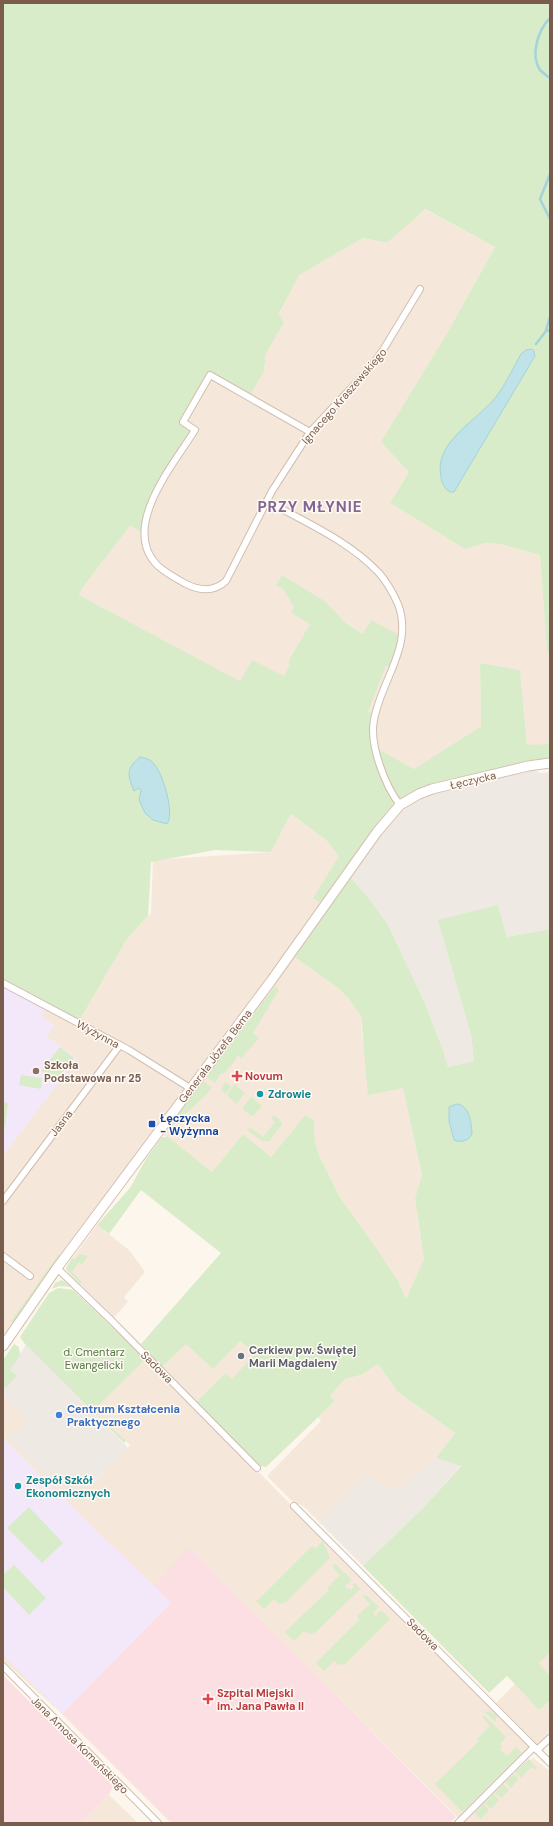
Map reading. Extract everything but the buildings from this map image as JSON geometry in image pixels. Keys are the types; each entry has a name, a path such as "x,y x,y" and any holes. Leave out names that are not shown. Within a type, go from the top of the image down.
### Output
{"street":[{"name":"Ignacego Kraszewskiego","path":"310,432 210,375 183,422 195,430 160,486 146,514 144,533 147,550 157,565 175,578 197,589 206,590 217,588 226,581 267,501 310,432 370,368 383,350 420,289"},
{"path":"267,501 326,534 363,559 384,578 396,600 402,621 402,643 375,714 373,730 377,757 390,787 400,805"},
{"name":"Łęczycka","path":"400,805 419,794 432,790 528,766 550,763"},
{"name":"Generała Józefa Bema","path":"4,1343 57,1268 290,955 377,832 400,805"},
{"name":"Wyżynna","path":"3,983 120,1045 190,1088"},
{"name":"Jasna","path":"3,1201 120,1045"},
{"path":"3,1256 30,1276"},
{"name":"Sadowa","path":"57,1268 111,1320 257,1468"},
{"name":"Sadowa","path":"294,1506 550,1763"},
{"name":"Jana Amosa Komeńskiego","path":"3,1666 158,1823"},
{"path":"458,1823 535,1748 550,1738"}],"shaded area":[{"path":"424,209 495,247 446,335 382,442 409,472 390,503 465,549 485,543 500,544 540,555 547,651 550,653 550,744 527,746 520,670 480,663 481,726 414,769 375,747 368,712 386,666 392,668 363,634 346,623 326,602 283,589 295,607 311,624 288,662 291,664 284,676 240,681 79,595 83,587 130,526 143,533 168,436 210,375 264,371 266,353 284,323 279,315 298,275 363,238 387,243"},
{"path":"532,769 540,773 550,772 550,929 507,937 498,905 471,1034 474,1061 448,1067 424,1001 387,923 367,896 350,877 367,851 403,808 431,794"},
{"path":"291,814 326,840 340,856 314,898 323,905 50,1270 3,1339 3,983 78,1023 127,939 151,913 153,860 271,852"},
{"path":"293,956 338,988 348,998 361,1016 362,1039 403,1087 422,1175 415,1198 424,1259 406,1300 398,1281 339,1196 320,1157 315,1143 314,1120 305,1115 271,1157 243,1134 212,1172 161,1133"},
{"name":"Szkoła Podstawowa nr 25","path":"3,987 46,1009 42,1017 54,1025 47,1036 77,1059 3,1156"},
{"path":"97,1225 129,1250 145,1272 124,1297 128,1302 114,1317 67,1271 66,1267"},
{"path":"240,1341 255,1355 232,1380 225,1373 196,1402 162,1367 186,1343"},
{"path":"26,1345 128,1448 75,1500 68,1498 9,1439 28,1419 3,1396 3,1379"},
{"path":"146,1359 531,1746 459,1819 189,1547 172,1603 62,1714 3,1660 3,1396 28,1419 9,1439 68,1498 94,1482 130,1445 93,1411"},
{"path":"378,1364 398,1392 455,1433 436,1458 397,1491 366,1475 319,1522 303,1506 300,1504 296,1505 267,1476 321,1421 318,1417 335,1401 330,1396 345,1379 361,1375"},
{"path":"3,1438 172,1603 62,1714 3,1655"},
{"path":"436,1458 461,1465 425,1506 363,1566 319,1522 366,1475 397,1491"},
{"name":"Szpital Miejski im. Jana Pawła II","path":"189,1547 456,1817 449,1823 171,1823 62,1714 171,1603 155,1586"},
{"path":"550,1653 550,1676 539,1663"},
{"path":"3,1675 113,1786 109,1795 81,1823 3,1823"},
{"path":"515,1684 539,1710 550,1701 550,1735 537,1748 494,1705"},
{"path":"533,1758 550,1771 550,1823 456,1823"},
{"path":"109,1795 138,1823 81,1823"}],"green space":[{"path":"3,3 550,3 550,653 547,652 540,555 500,544 485,543 465,549 390,503 409,472 381,442 446,335 495,247 425,209 387,243 363,238 299,275 279,314 284,323 266,353 264,371 249,397 211,375 183,422 195,430 160,486 143,533 130,526 83,587 79,595 240,681 252,660 284,676 290,664 288,662 310,624 291,613 294,607 283,589 276,585 282,575 326,602 346,623 363,634 371,620 403,637 393,668 386,666 368,712 375,714 375,747 414,769 481,726 480,663 520,670 527,745 550,744 550,759 420,789 397,801 387,812 323,905 313,898 339,856 326,840 291,814 271,852 215,850 151,862 148,916 127,939 78,1023 3,983 3,763 6,757 3,762"},
{"path":"350,877 367,896 387,923 424,1001 448,1067 474,1061 471,1034 438,920 498,905 507,937 550,929 550,1653 539,1663 550,1676 550,1701 539,1710 507,1676 489,1693 363,1566 425,1506 461,1466 436,1458 455,1433 398,1392 378,1364 361,1375 345,1379 330,1396 335,1401 266,1467 260,1466 196,1402 225,1373 232,1379 255,1354 240,1341 213,1369 186,1344 162,1367 141,1344 221,1253 141,1190 109,1234 97,1225 130,1188 146,1159 162,1137 168,1137 212,1172 243,1134 271,1157 305,1115 314,1120 315,1143 320,1157 339,1196 398,1281 406,1299 424,1259 415,1198 422,1175 403,1088 368,1095 361,1016 348,998 338,988 293,956"},
{"path":"275,986 279,990 253,1033 259,1038 240,1060 241,1057 238,1055 235,1061 223,1074 221,1073 215,1083 206,1077"},
{"path":"60,1047 74,1058 55,1082 41,1071"},
{"path":"21,1075 42,1078 41,1089 19,1085"},
{"path":"203,1081 212,1087 207,1094 170,1128 169,1127"},
{"path":"225,1082 231,1086 226,1094 221,1090"},
{"path":"234,1084 245,1093 236,1104 227,1095"},
{"path":"251,1097 262,1106 252,1116 243,1110 244,1106"},
{"path":"3,1102 8,1103 5,1127 3,1127"},
{"path":"274,1115 281,1121 282,1125 269,1141 262,1141 247,1130 250,1127 263,1137 275,1122 271,1119"},
{"path":"59,1254 60,1257 13,1324 11,1321"},
{"path":"79,1254 88,1256 82,1265 79,1262 72,1272 82,1282 80,1284 66,1269 72,1258 75,1260"},
{"path":"62,1280 72,1287 59,1286 52,1289 55,1283"},
{"name":"d. Cmentarz Ewangelicki","path":"58,1288 73,1290 146,1359 93,1411 126,1441 124,1443 25,1344 20,1337 49,1293"},
{"path":"14,1344 19,1347 20,1355 10,1371 17,1375 6,1388 3,1385 3,1360"},
{"path":"29,1507 63,1543 42,1563 7,1528"},
{"path":"323,1541 330,1558 286,1602 279,1604 274,1599 264,1609 250,1595 257,1601 312,1546 315,1549"},
{"path":"335,1564 352,1580 345,1586 347,1589 349,1588 351,1591 354,1586 352,1585 355,1583 360,1589 316,1632 310,1634 304,1631 294,1641 285,1632 329,1590 327,1588 340,1575 332,1566"},
{"path":"14,1565 46,1598 29,1615 3,1587 3,1575"},
{"path":"362,1595 366,1595 379,1607 373,1613 375,1616 381,1610 390,1619 345,1664 339,1665 334,1661 324,1671 316,1663 359,1620 357,1616 370,1604"},
{"path":"490,1711 497,1716 495,1722 485,1712"},
{"path":"485,1716 506,1737 500,1744 502,1747 500,1749 507,1756 515,1748 514,1745 522,1753 462,1812 435,1784 479,1741 477,1739 490,1726 482,1717"},
{"path":"529,1759 537,1768 535,1770 531,1767 521,1778 515,1772"},
{"path":"514,1774 519,1779 511,1788 505,1782"},
{"path":"503,1784 509,1790 501,1798 495,1793"},
{"path":"494,1794 499,1800 491,1809 485,1803"},
{"path":"484,1804 489,1810 481,1819 475,1813"}],"water":[{"path":"532,349 535,356 454,492 450,492 446,489 442,482 440,464 450,442 496,397 521,354 526,350"},
{"path":"140,757 148,759 152,762 161,776 167,794 170,811 167,824 153,820 145,813 139,800 141,790 139,788 134,791 129,772 132,765"},
{"path":"456,1104 464,1107 469,1115 472,1133 467,1140 454,1140 449,1121 449,1107"}],"waterway":[{"path":"550,18 542,29 536,50 537,64 540,70 550,78"},
{"path":"550,174 540,199 550,219"},
{"path":"546,330 550,317"},
{"path":"536,344 546,331 550,330"}],"place":[{"name":"Szkoła Podstawowa nr 25","path":"36,1071"},
{"name":"Novum","path":"237,1076"},
{"name":"Zdrowie","path":"260,1094"},
{"name":"Łęczycka - Wyżynna","path":"152,1124"},
{"name":"Cerkiew pw. Świętej Marii Magdaleny","path":"241,1356"},
{"name":"Centrum Kształcenia Praktycznego","path":"59,1415"},
{"name":"Zespół Szkół Ekonomicznych","path":"18,1486"},
{"name":"Szpital Miejski im. Jana Pawła II","path":"208,1699"}],"district":[{"name":"PRZY MŁYNIE","path":"310,507"}]}
